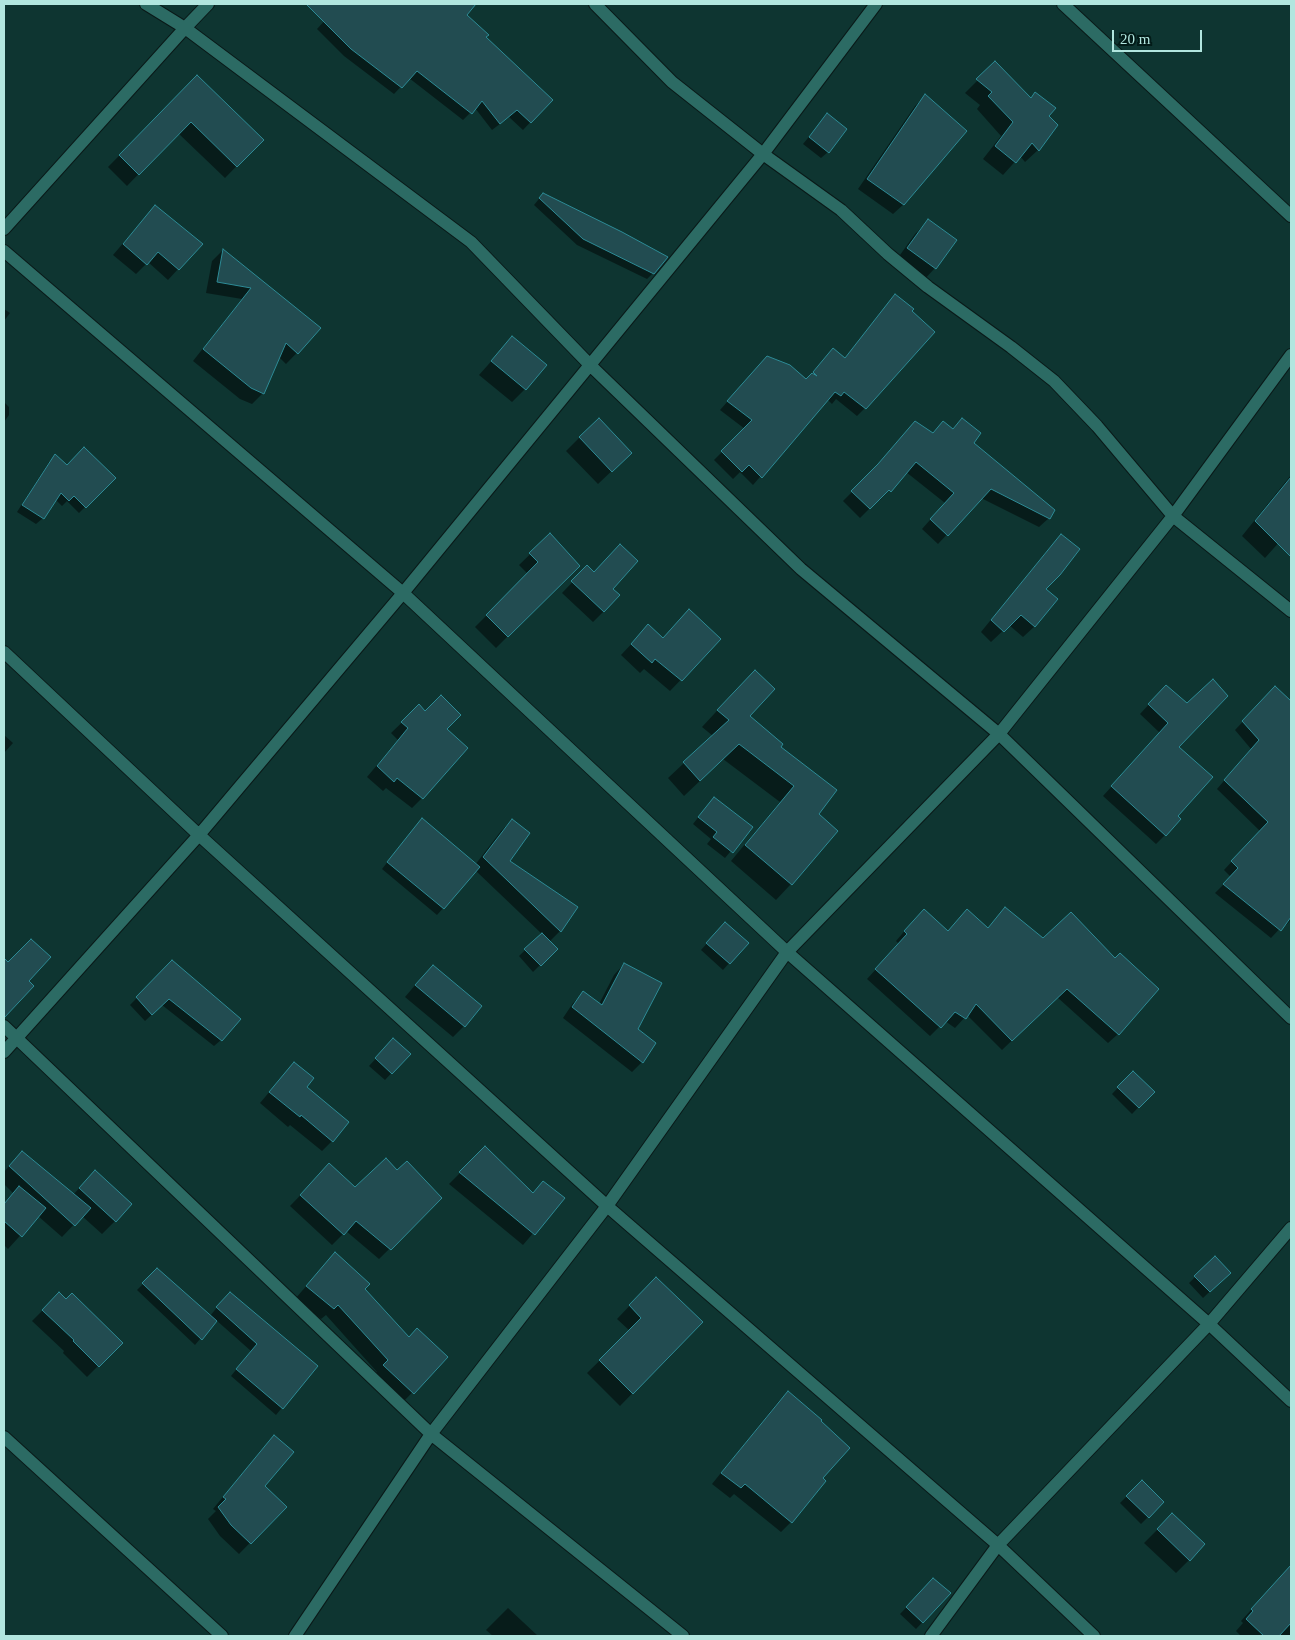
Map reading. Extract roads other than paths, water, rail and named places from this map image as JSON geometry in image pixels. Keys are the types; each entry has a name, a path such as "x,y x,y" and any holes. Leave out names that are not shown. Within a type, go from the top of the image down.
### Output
{"street":[{"path":"146,4 185,28 471,242 591,366 800,569 999,734 1291,1018"},
{"path":"4,229 208,4"},
{"path":"595,4 672,82 763,154 841,210 888,254 928,287 1054,381 1098,426 1173,516 1291,610"},
{"path":"4,1052 199,835 403,593 763,154 876,4"},
{"path":"1063,4 1291,216"},
{"path":"4,251 403,593 787,952 1209,1324 1291,1401"},
{"path":"295,1636 432,1434 608,1206 787,952 999,734 1173,516 1291,355"},
{"path":"4,652 199,835 608,1206 998,1545 1094,1636"},
{"path":"4,1026 432,1434 682,1636"},
{"path":"931,1636 998,1545 1209,1324 1291,1228"},
{"path":"4,1437 222,1636"}]}
